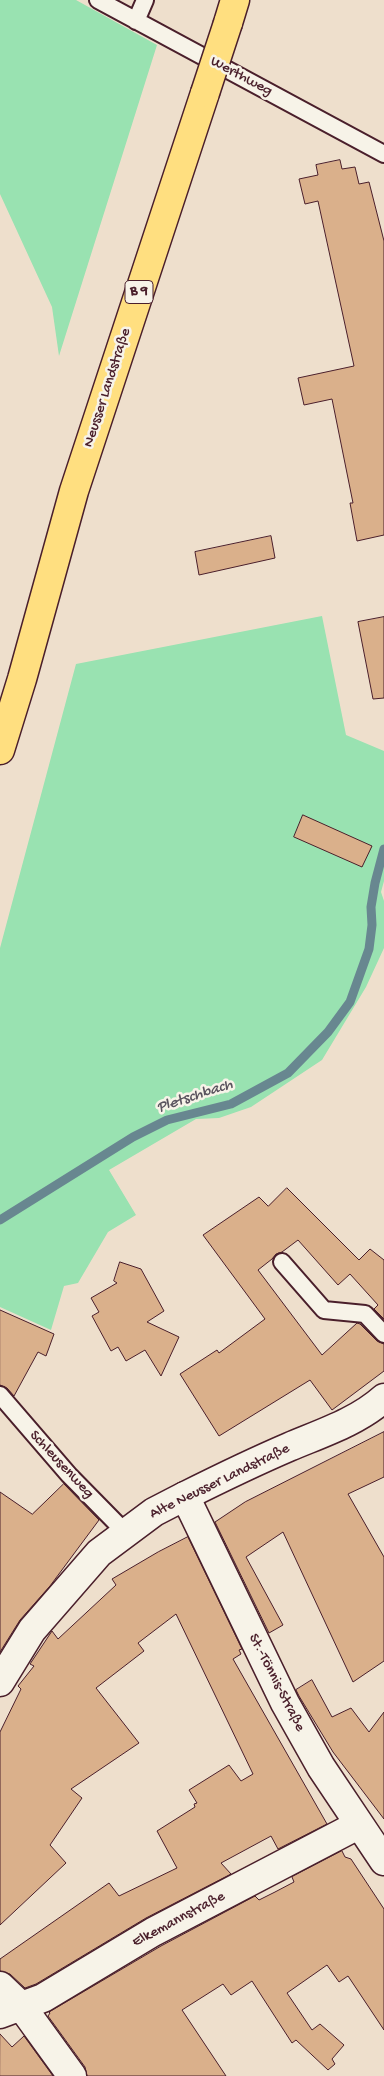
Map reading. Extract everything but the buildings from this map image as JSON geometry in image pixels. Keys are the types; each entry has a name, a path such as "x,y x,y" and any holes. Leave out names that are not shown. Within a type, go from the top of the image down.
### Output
{"main road":[{"name":"Neusser Landstraße","path":"0,750 22,679 74,491 232,12"}],"street":[{"name":"Alte Neusser Landstraße","path":"0,1682 32,1630 99,1553 125,1532 154,1512 229,1474 346,1423 374,1407 384,1398"},
{"name":"St.-Tönnis-Straße","path":"185,1496 285,1703 321,1767 358,1825 384,1861"},
{"name":"Elkemannstraße","path":"11,2010 42,1998 153,1932 358,1825"},
{"path":"0,1986 11,2010 72,2076"}],"lane":[{"name":"Werthweg","path":"98,0 384,154"},
{"path":"136,21 145,0"},
{"path":"282,1262 324,1310 365,1314 384,1334"},
{"name":"Schleusenweg","path":"0,1395 69,1475 125,1532"}],"green space":[{"path":"0,0 76,0 157,45 59,356 52,307 0,194"},
{"path":"322,616 346,735 384,751 384,881 381,892 384,901 384,948 366,987 322,1060 251,1107 219,1118 196,1119 109,1170 136,1215 108,1232 78,1283 64,1286 51,1330 0,1307 0,948 76,664"}],"waterway":[{"name":"Pletschbach","path":"0,1220 133,1137 167,1120 231,1104 288,1073 328,1032 350,1002 369,949 372,925 371,907 384,849"}]}
